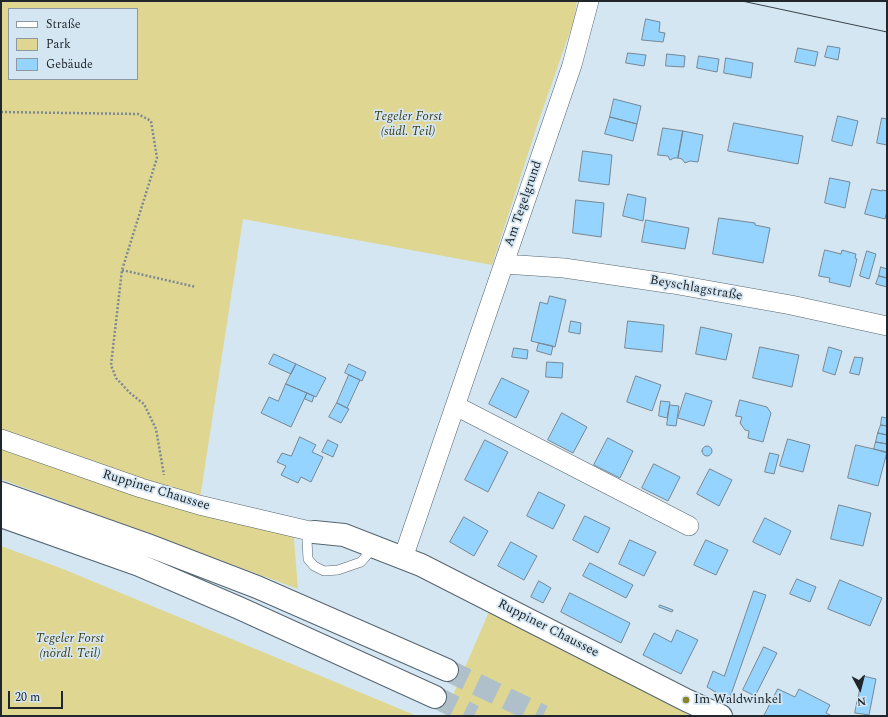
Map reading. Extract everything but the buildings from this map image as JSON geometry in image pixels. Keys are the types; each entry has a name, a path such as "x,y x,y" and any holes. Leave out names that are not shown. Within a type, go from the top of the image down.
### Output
{"main road":[{"path":"1,494 145,544 257,587 447,670"},
{"path":"1,516 139,565 239,608 435,697"},
{"name":"Ruppiner Chaussee","path":"314,532 344,535 421,565 721,716"}],"street":[{"name":"Am Tegelgrund","path":"403,558 572,65 589,1"},
{"name":"Beyschlagstraße","path":"504,264 564,268 673,284 790,305 887,326"},
{"path":"456,406 689,526"},
{"name":"Ruppiner Chaussee","path":"1,439 166,496 314,532"}],"lane":[{"path":"314,532 307,540 308,559 314,566 324,571 338,570 360,562 374,547"}],"path":[{"path":"1,112 138,114 151,122 157,158 122,270 110,365 116,378 130,393 144,404 156,429 162,458 166,496"},
{"path":"122,270 196,287"}],"green space":[{"name":"Tegeler Forst (südl. Teil)","path":"1,1 577,1 574,20 538,123 492,265 243,219 199,505 293,527 298,589 1,479"},
{"name":"Tegeler Forst (nördl. Teil)","path":"1,546 63,569 417,716 1,716"},
{"path":"491,607 702,716 444,716"}],"tunnel":[{"path":"447,670 543,716"},
{"path":"435,697 474,716"}],"tram line":[{"path":"742,1 887,32"}],"place":[{"name":"Im Waldwinkel","path":"686,700"}]}
